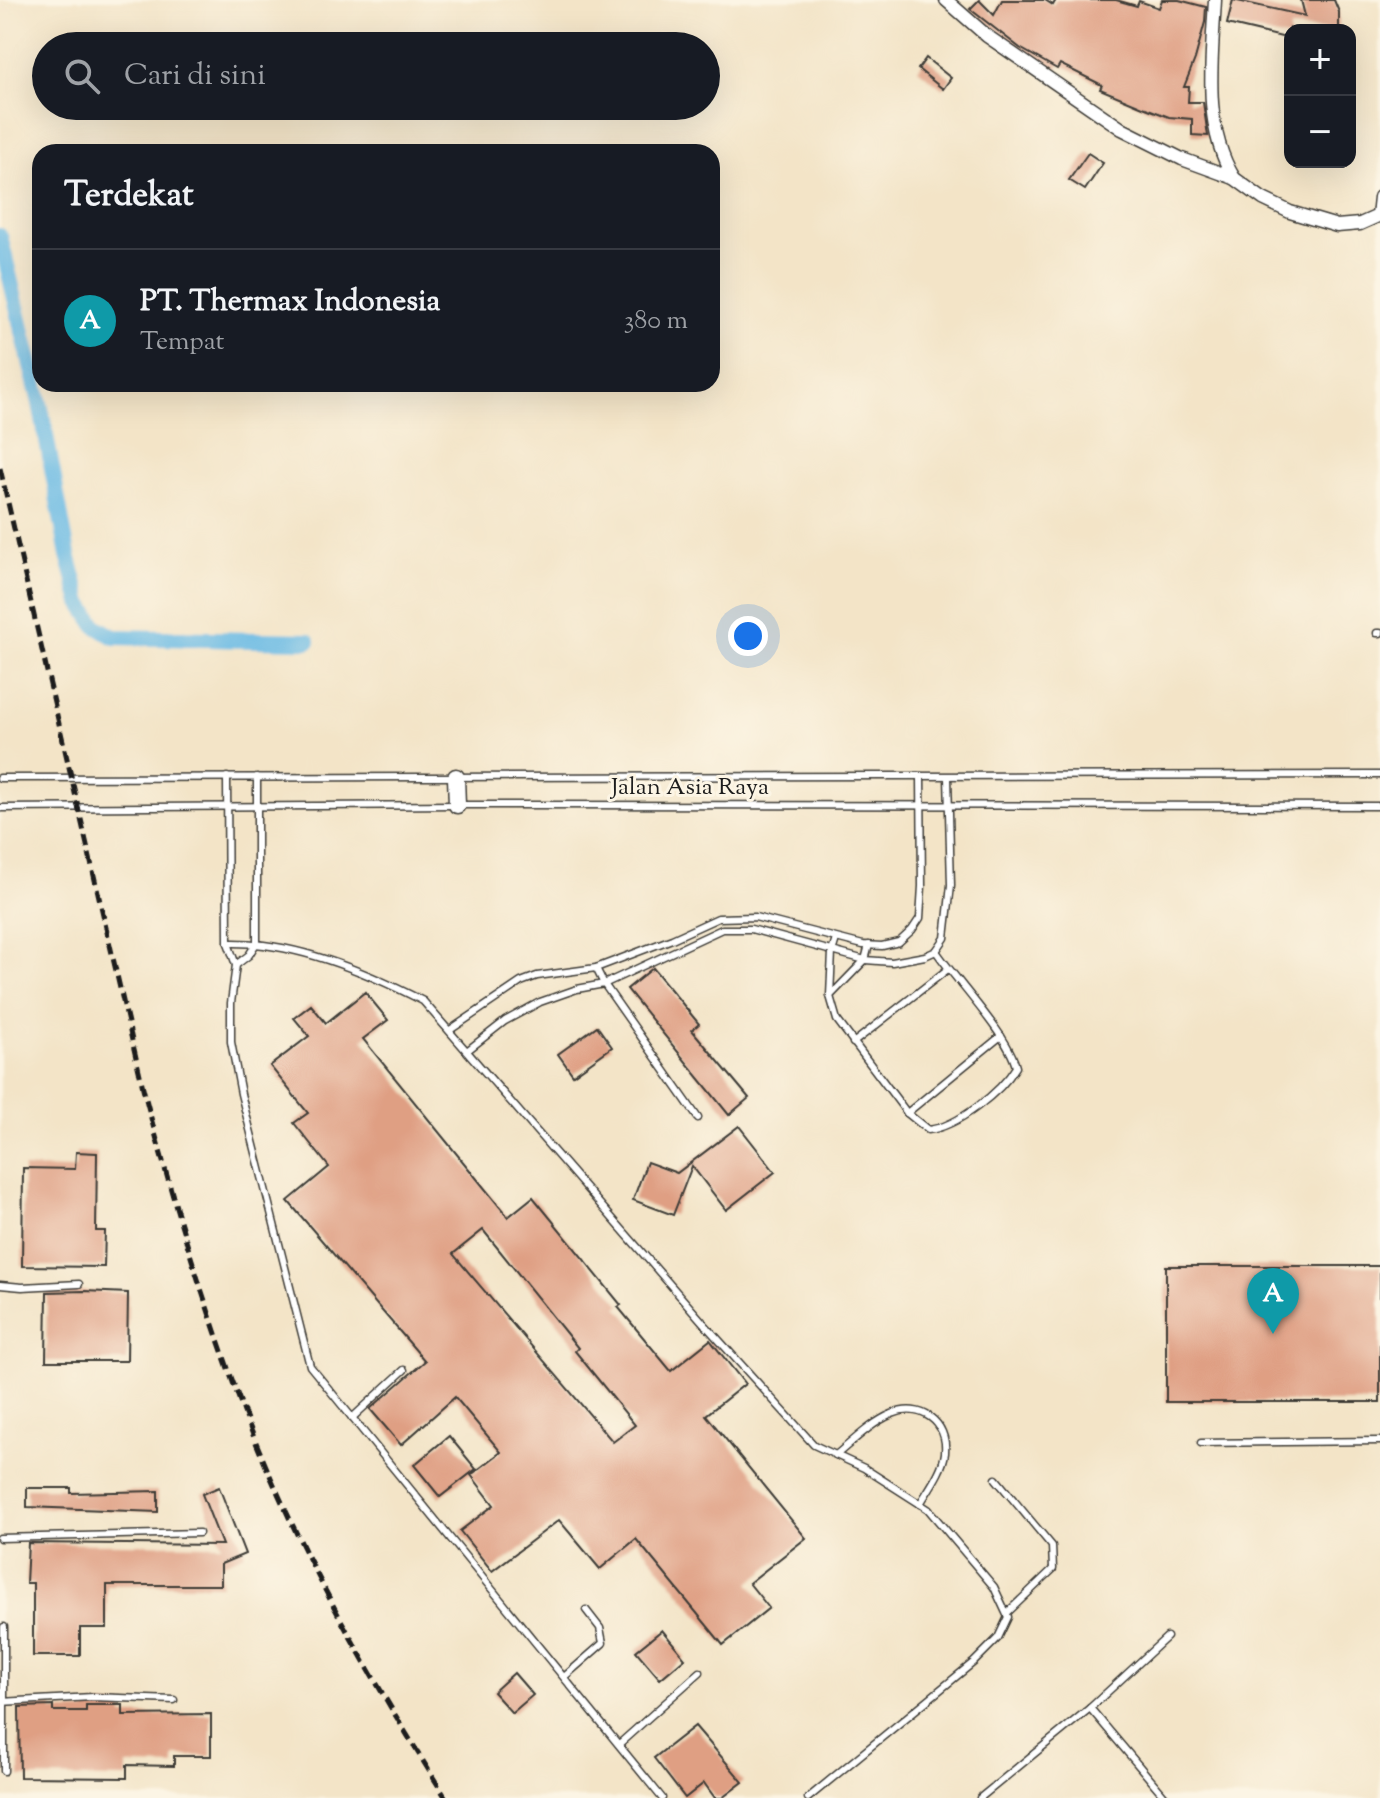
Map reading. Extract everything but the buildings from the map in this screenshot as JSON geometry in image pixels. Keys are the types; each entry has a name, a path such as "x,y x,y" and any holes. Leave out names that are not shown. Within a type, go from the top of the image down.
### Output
{"street":[{"path":"946,0 987,36 1122,129 1182,159 1234,178 1263,199 1290,212 1337,226 1360,224 1378,216 1380,197"},
{"path":"1215,0 1210,93 1222,159 1234,178"},
{"path":"456,777 457,805"}],"lane":[{"name":"Jalan Asia Raya","path":"0,778 1380,775"},
{"path":"450,1030 521,982 537,976 596,968 718,918 755,917 869,945 899,942 920,918 921,776"},
{"path":"227,777 228,943 236,965 231,1003 234,1055 241,1094 310,1366 662,1798"},
{"path":"236,965 249,955 257,942 257,777"},
{"path":"468,1050 505,1021 540,1002 577,989 604,984 722,929 751,929 865,960 892,962 936,951 945,938 951,885 948,777"},
{"name":"Jalan Asia Raya","path":"0,808 1380,806"},
{"path":"836,939 832,952 830,996 837,1020 907,1113 928,1130 943,1128 959,1119 1009,1079 1016,1067 1014,1055 1001,1036 936,951"},
{"path":"228,943 257,942 280,946 389,983 423,1001 616,1224 814,1445 864,1468 928,1509 994,1587 1008,1612 998,1638 974,1662 808,1798"},
{"path":"830,996 865,960 869,945"},
{"path":"596,968 698,1118"},
{"path":"853,1043 948,969"},
{"path":"907,1113 1001,1036"},
{"path":"0,1285 79,1284"},
{"path":"352,1418 404,1370"},
{"path":"836,1455 893,1414 912,1410 927,1413 937,1422 945,1455 920,1504"},
{"path":"1201,1443 1380,1441"},
{"path":"996,1479 1052,1546 1053,1569 1008,1612"},
{"path":"0,1538 199,1533"},
{"path":"564,1677 603,1643 600,1628 586,1610"},
{"path":"4,1627 4,1771"},
{"path":"980,1798 1090,1708 1167,1637"},
{"path":"619,1744 700,1672"},
{"path":"2,1702 93,1697 174,1700"},
{"path":"1090,1708 1166,1798"}],"waterway":[{"path":"0,236 32,370"},
{"path":"37,392 68,555 81,603 96,626 114,637 308,641"}],"railway":[{"path":"0,468 143,1088 215,1332 264,1463 310,1561 362,1658 446,1798"}],"place":[{"name":"PT. Thermax Indonesia","path":"1273,1334"}]}
